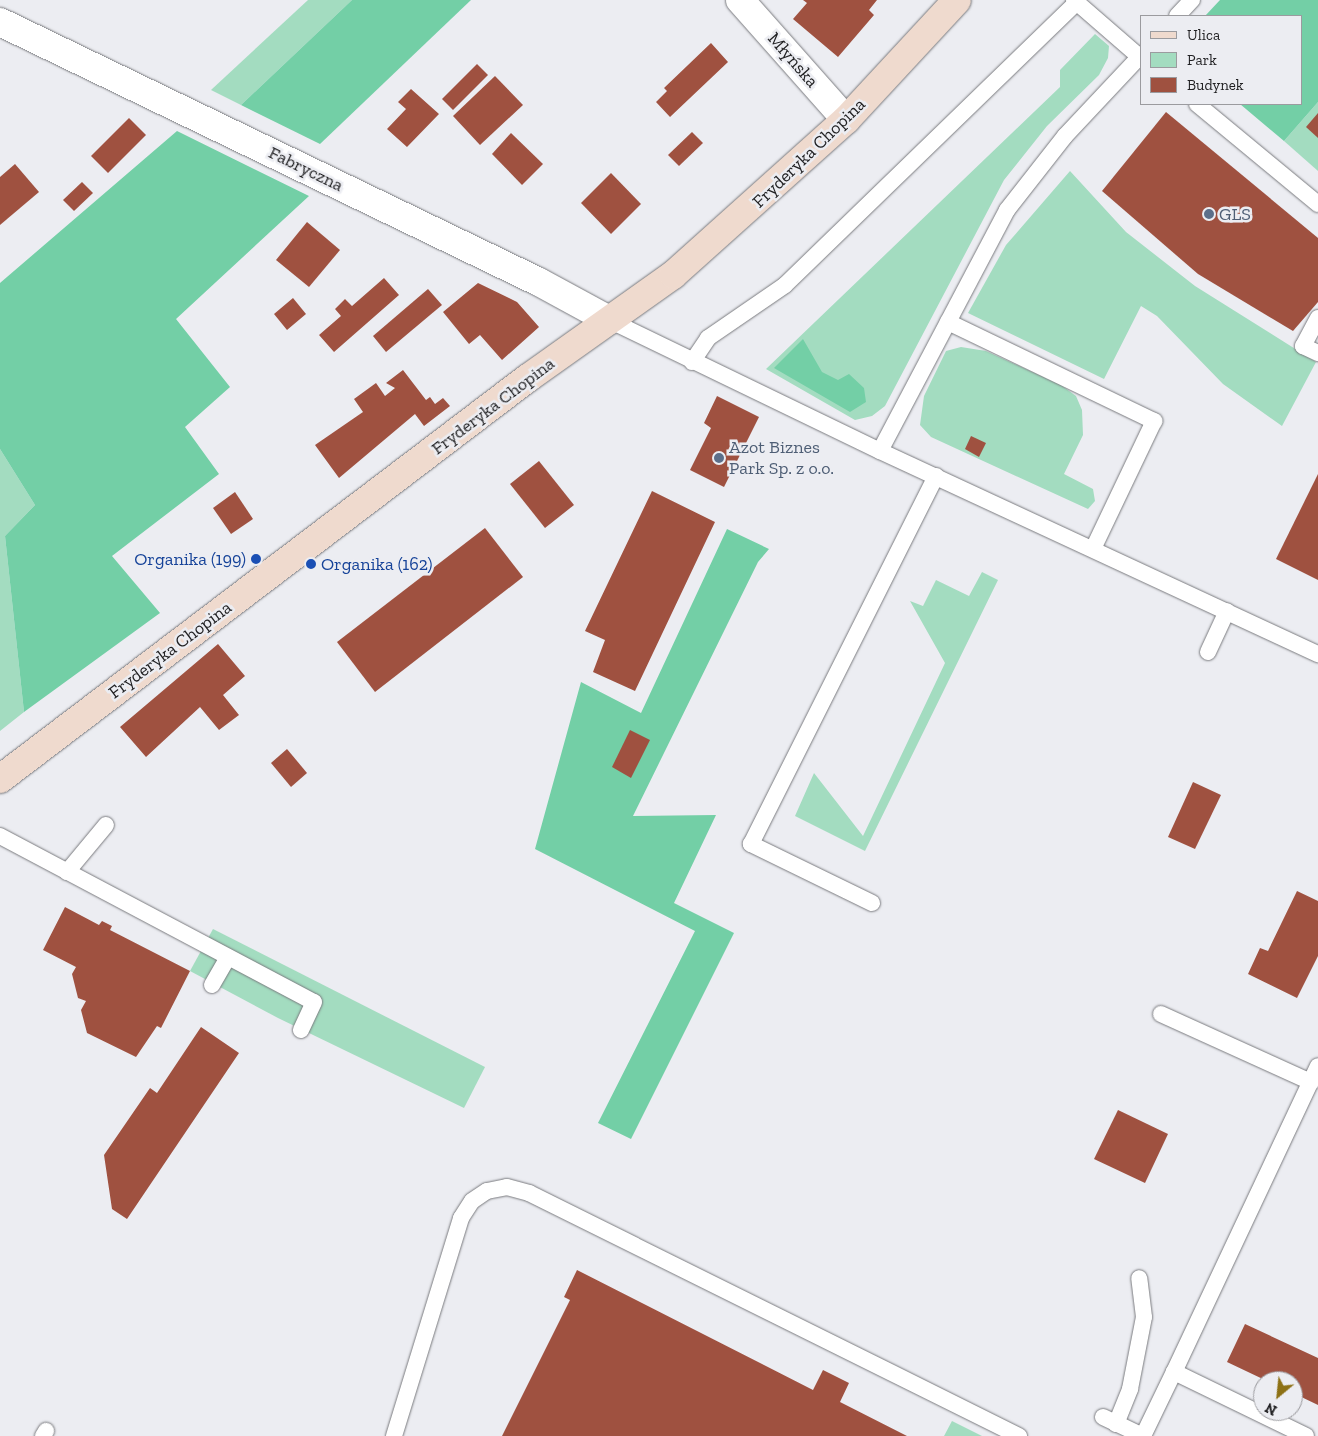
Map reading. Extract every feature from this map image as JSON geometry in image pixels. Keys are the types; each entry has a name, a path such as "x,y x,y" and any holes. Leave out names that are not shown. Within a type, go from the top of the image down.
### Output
{"main road":[{"name":"Fryderyka Chopina","path":"0,779 609,320 673,275 729,228 846,120 957,0"}],"street":[{"name":"Młyńska","path":"740,0 846,120"},
{"name":"Fabryczna","path":"0,22 540,282 609,320"}],"lane":[{"path":"1178,15 1192,0"},
{"path":"692,362 708,338 785,284 1075,1 1140,55"},
{"path":"880,451 1007,210 1065,136 1140,57"},
{"path":"1198,105 1318,204"},
{"path":"1318,318 1303,346 1318,353"},
{"path":"609,320 692,362 880,451 1094,547 1318,654"},
{"path":"948,322 1154,421 1094,547"},
{"path":"872,903 751,844 936,476"},
{"path":"1208,652 1227,611"},
{"path":"67,872 106,825"},
{"path":"0,836 314,1002 301,1030"},
{"path":"212,984 228,957"},
{"path":"1161,1014 1311,1082"},
{"path":"1139,1278 1144,1317 1130,1388 1110,1420 1143,1436 1318,1066"},
{"path":"394,1436 460,1218 472,1201 488,1191 507,1187 529,1193 1019,1436"},
{"path":"1174,1372 1306,1436"}],"green space":[{"path":"308,0 352,0 241,105 211,90"},
{"path":"352,0 471,0 320,144 241,105"},
{"path":"1220,0 1318,0 1318,102 1284,141 1241,105 1303,105 1303,15 1206,15"},
{"path":"1095,34 1109,46 1108,58 1099,75 1047,126 1004,180 885,406 872,416 855,420 766,369 1060,87 1060,70"},
{"path":"1318,102 1318,171 1284,141"},
{"path":"177,131 309,196 176,319 230,387 185,427 219,474 112,556 160,613 24,712 5,536 35,505 0,449 0,283"},
{"path":"1070,171 1126,232 1195,286 1316,362 1282,426 1223,384 1157,316 1141,306 1104,379 968,313 1006,245"},
{"path":"803,339 822,372 838,380 849,374 864,388 866,402 850,412 774,368"},
{"path":"961,347 986,351 1061,385 1076,396 1082,410 1083,435 1064,474 1093,489 1095,501 1088,509 931,437 920,425 924,396 946,351"},
{"path":"0,449 35,505 5,536 24,712 0,731"},
{"path":"727,529 769,549 758,562 633,816 716,815 674,903 734,933 631,1139 598,1123 695,931 535,849 581,682 641,713"},
{"path":"982,572 998,580 865,851 795,816 814,773 863,836 945,663 910,601 923,606 936,580 969,596"},
{"path":"213,929 485,1067 464,1108 278,1018 190,971"},
{"path":"952,1421 982,1436 944,1436"}],"building":[{"path":"803,0 877,0 869,10 874,15 838,57 793,19 807,3"},
{"path":"711,43 728,62 670,117 656,102 667,91 664,88"},
{"path":"477,64 488,75 453,110 442,99"},
{"path":"495,76 523,105 480,145 453,116"},
{"path":"411,89 439,114 407,147 387,129 406,109 398,102"},
{"name":"GLS","path":"1166,112 1318,238 1318,302 1293,331 1198,274 1102,191"},
{"path":"1318,113 1318,138 1306,127"},
{"path":"129,118 146,135 108,173 91,156"},
{"path":"692,132 703,143 679,166 668,155"},
{"path":"511,133 543,164 522,185 492,154"},
{"path":"15,164 39,192 0,225 0,177"},
{"path":"611,173 641,204 611,234 581,203"},
{"path":"82,182 93,193 74,211 63,200"},
{"path":"307,222 340,250 309,287 276,260"},
{"path":"384,278 399,295 334,352 319,335 341,316 335,309 345,299 352,306"},
{"path":"478,283 517,302 539,327 502,360 480,335 469,344 443,312"},
{"path":"428,289 442,305 386,352 373,336"},
{"path":"293,298 306,314 287,330 274,314"},
{"path":"403,370 426,400 430,397 435,404 443,398 450,406 424,426 415,414 339,478 315,445 363,412 354,399 376,383 385,396 395,388 386,383"},
{"path":"717,396 759,417 724,487 690,470 711,428 704,423"},
{"path":"971,436 986,443 979,457 965,449"},
{"path":"539,461 574,505 545,528 510,484"},
{"path":"1318,474 1318,580 1276,559"},
{"path":"652,491 715,522 635,691 593,672 605,640 585,631"},
{"path":"235,492 253,519 231,534 213,508"},
{"path":"485,528 523,577 375,692 337,642"},
{"path":"218,644 245,676 223,695 239,715 219,730 200,707 146,757 120,727"},
{"path":"630,730 650,740 631,778 612,767"},
{"path":"287,749 307,773 291,787 271,763"},
{"path":"1193,782 1221,795 1195,849 1168,837"},
{"path":"1297,891 1318,901 1318,956 1297,998 1248,974 1260,948 1268,951"},
{"path":"65,907 99,925 102,921 112,926 110,930 190,971 161,1028 157,1026 136,1057 87,1033 81,1010 86,1001 78,998 72,974 76,967 43,950"},
{"path":"201,1027 239,1053 127,1219 112,1209 104,1155 150,1088 157,1093"},
{"path":"1118,1110 1168,1134 1145,1183 1094,1159"},
{"path":"577,1270 813,1390 823,1370 849,1383 840,1402 907,1436 502,1436 570,1300 564,1297"},
{"path":"1245,1324 1318,1358 1318,1405 1303,1398 1303,1371 1253,1371 1253,1374 1227,1362"}],"place":[{"name":"GLS","path":"1209,214"},
{"name":"Azot Biznes Park Sp. z o.o.","path":"719,458"},
{"name":"Organika (199)","path":"256,559"},
{"name":"Organika (162)","path":"311,564"}]}
